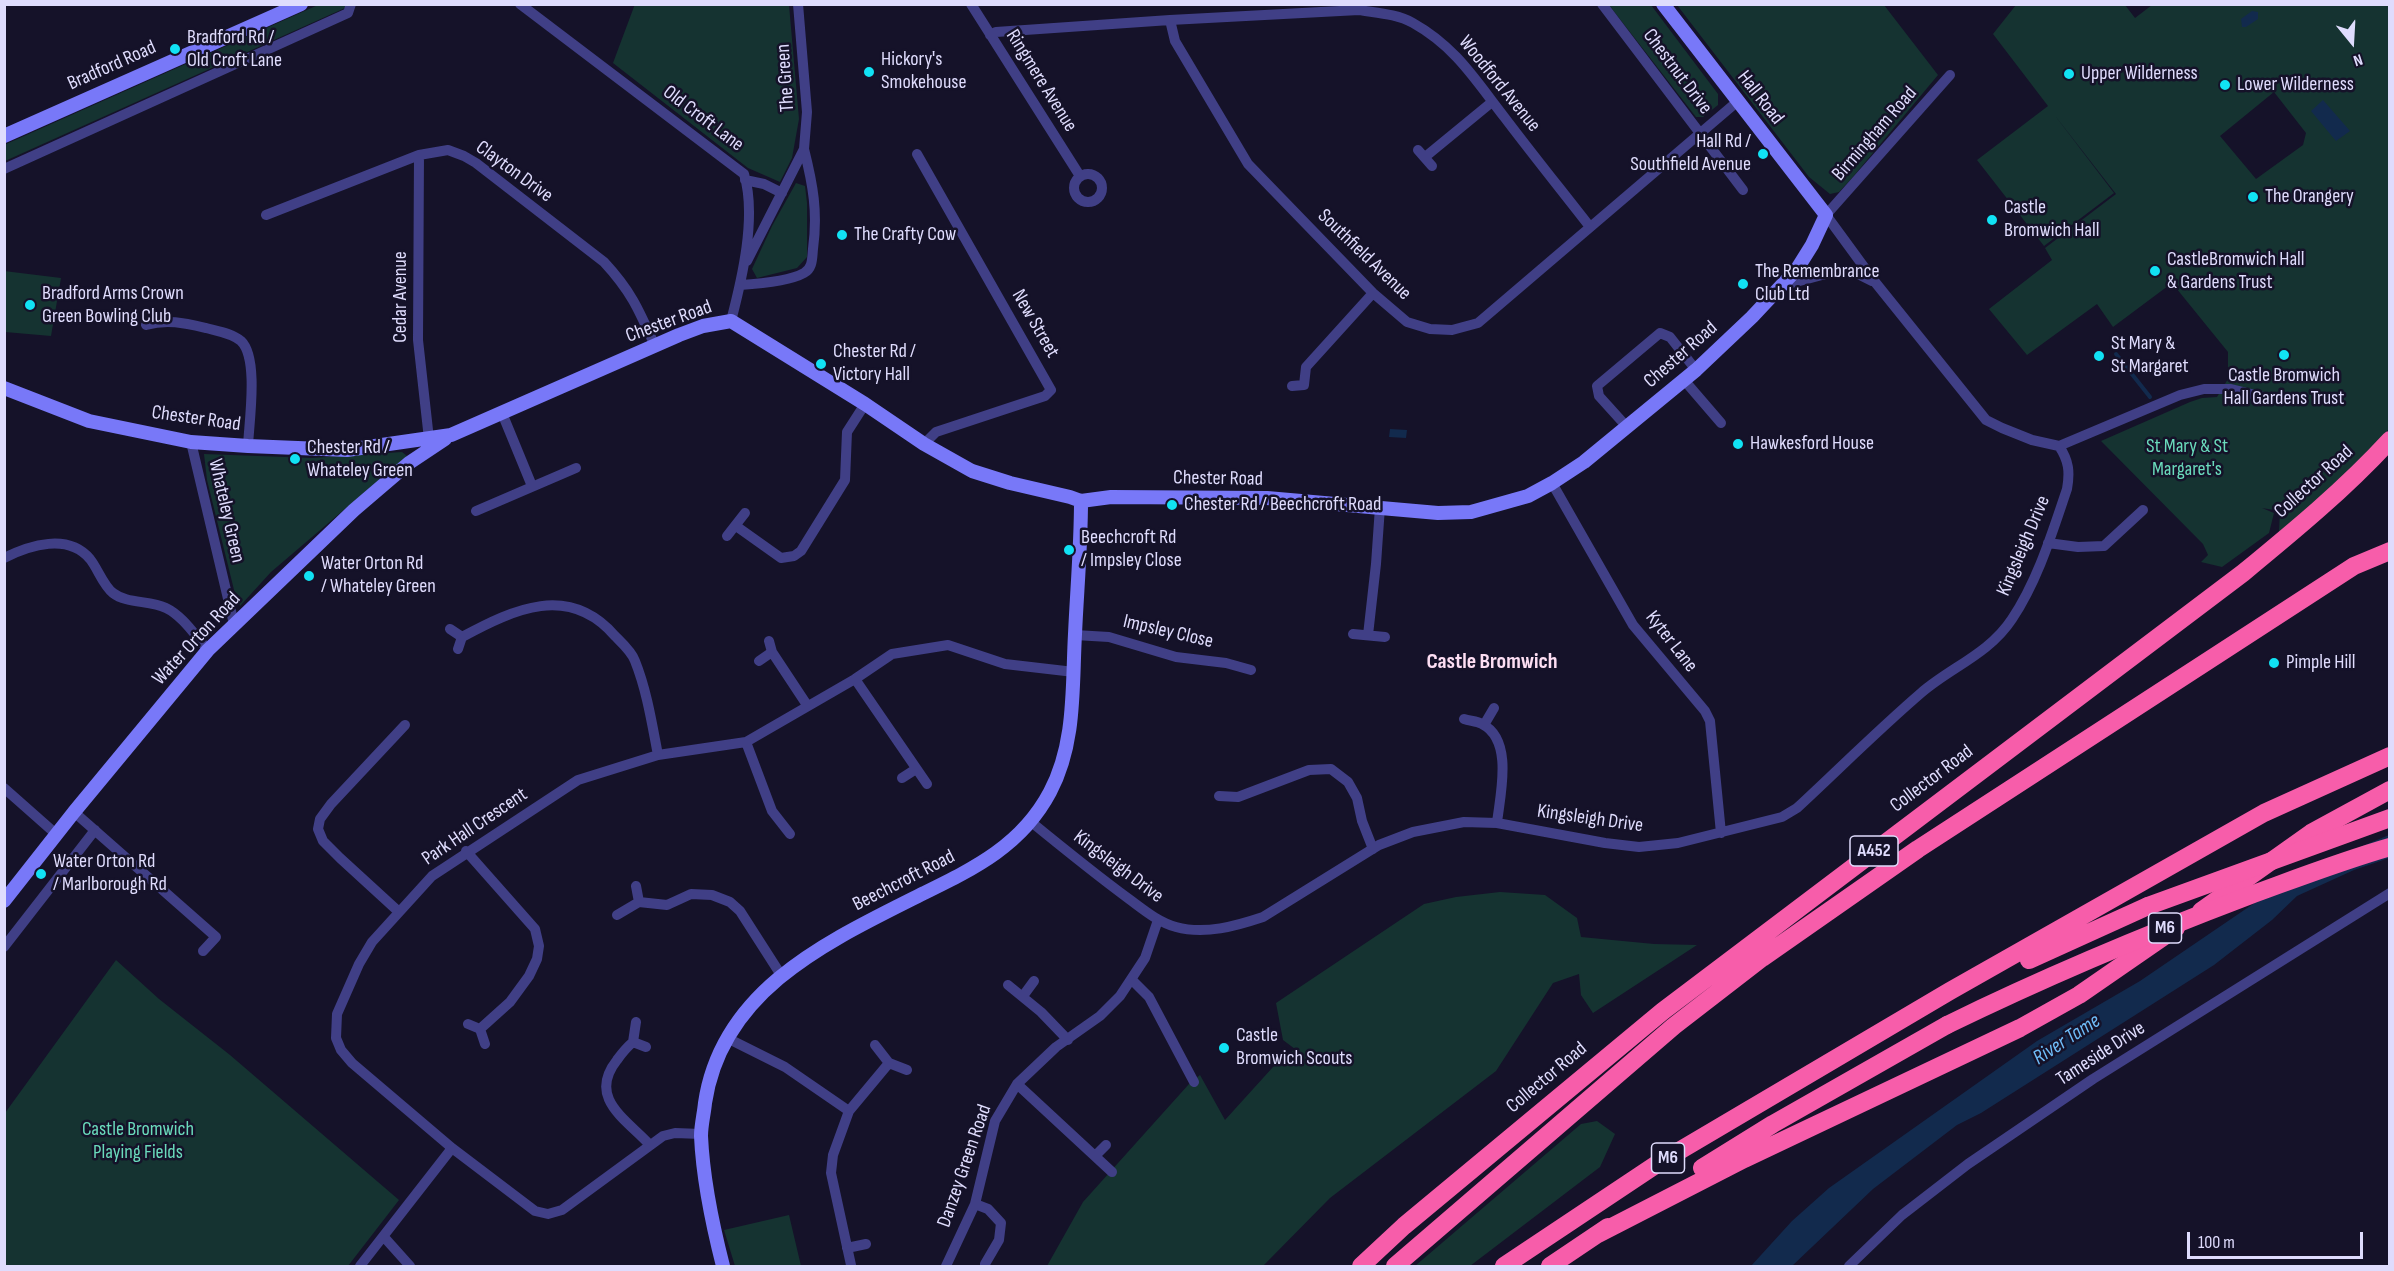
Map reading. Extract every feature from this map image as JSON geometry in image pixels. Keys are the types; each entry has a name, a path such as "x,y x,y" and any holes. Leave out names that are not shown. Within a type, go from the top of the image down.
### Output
{"highway":[{"name":"Collector Road","path":"1361,1266 1404,1226 1663,1011 2243,573 2310,518 2366,466 2390,440"},
{"name":"A452","path":"1395,1266 1674,1026 1762,958 1918,849 2344,572 2375,555 2390,551"},
{"path":"1837,1057 2264,813 2390,756"},
{"path":"1598,1234 1744,1159 1978,1049 2058,1008 2311,833 2390,790"},
{"name":"M6","path":"1504,1266 1657,1164 1837,1057 2049,949 2148,906 2390,818"},
{"name":"M6","path":"1550,1266 1773,1124 1947,1025 2053,975 2181,921 2347,859 2390,847"}],"main road":[{"name":"Bradford Road","path":"4,136 301,4"},
{"name":"Hall Road","path":"1663,4 1826,215"},
{"name":"Chester Road","path":"4,388 89,421 191,442 347,450 452,435 703,326 731,321 865,404 924,444 972,471 1010,483 1070,496 1081,501 1111,497 1267,498 1438,513 1471,512 1528,496 1552,483 1584,462 1696,370 1752,317 1797,269 1812,245 1826,215"},
{"name":"Water Orton Road","path":"4,901 56,834 208,650 354,510 409,463 452,435"},
{"name":"Beechcroft Road","path":"723,1266 708,1204 701,1134 708,1086 727,1038 756,997 781,975 842,934 994,856 1015,838 1050,793 1061,767 1070,728 1081,501"}],"street":[{"path":"4,169 348,13 351,4"},
{"name":"Old Croft Lane","path":"520,4 739,169 746,180 748,194 745,264 731,321"},
{"name":"The Green","path":"740,285 761,284 804,273 811,267 817,222 813,185 804,149 807,112 798,4"},
{"name":"Ringmere Avenue","path":"971,4 1080,176"},
{"name":"Chestnut Drive","path":"1602,4 1743,190"},
{"name":"Woodford Avenue","path":"990,34 1170,20 1359,10 1385,14 1411,22 1447,46 1473,73 1492,102 1590,227"},
{"name":"Southfield Avenue","path":"1170,20 1175,41 1248,164 1373,292 1407,322 1430,329 1452,330 1478,323 1738,101"},
{"name":"Birmingham Road","path":"1826,215 1950,75"},
{"path":"1425,158 1492,102"},
{"name":"The Green","path":"745,264 804,149"},
{"name":"Clayton Drive","path":"266,215 419,155 448,150 464,156 604,262 635,300 655,346"},
{"name":"New Street","path":"917,154 1051,390 1045,396 936,432 924,444"},
{"name":"Cedar Avenue","path":"419,155 418,340 429,439"},
{"path":"746,180 764,184 782,193"},
{"path":"1826,215 1875,282 1986,420 2032,440 2059,446 2180,395 2204,389 2231,389 2276,400"},
{"path":"1781,286 1817,274 1837,271 1854,272 1875,282"},
{"path":"1292,386 1304,385 1306,367 1373,292"},
{"path":"146,325 162,321 181,322 224,333 242,342 251,362 248,446"},
{"path":"1627,427 1599,396 1597,386 1660,333 1670,337 1696,370"},
{"path":"1684,380 1721,423"},
{"path":"736,526 781,558 794,556 801,551 846,480 847,432 865,404"},
{"path":"502,413 532,486"},
{"name":"Whateley Green","path":"191,442 234,624"},
{"name":"Kingsleigh Drive","path":"1030,821 1093,873 1158,920 1177,928 1210,930 1263,917 1373,849 1413,832 1464,822 1497,823 1639,847 1678,843 1782,818 1797,808 1922,692 1968,662 1993,642 2012,619 2036,576 2064,498 2069,476 2067,458 2059,446"},
{"path":"476,511 576,468"},
{"name":"Kyter Lane","path":"1552,483 1633,625 1705,711 1710,721 1722,833"},
{"path":"1368,635 1380,507"},
{"path":"2048,543 2078,547 2104,546 2143,510"},
{"path":"727,536 745,513"},
{"path":"4,558 44,545 60,543 73,546 88,557 112,592 121,597 165,607 174,613 208,650"},
{"path":"458,649 462,637 525,609 549,604 569,605 589,614 609,629 634,658 648,704 658,755"},
{"path":"450,629 462,637"},
{"path":"1353,634 1385,637"},
{"name":"Impsley Close","path":"1075,635 1109,637 1176,657 1226,663 1251,670"},
{"path":"769,641 772,652 807,705"},
{"name":"Park Hall Crescent","path":"701,1134 675,1133 663,1136 562,1210 548,1214 535,1210 452,1148 352,1063 341,1050 336,1038 337,1014 359,964 372,942 432,876 466,851 578,780 658,755 746,742 855,679 892,654 948,645 1005,664 1074,672"},
{"path":"759,661 772,652"},
{"path":"855,679 927,784"},
{"path":"1484,725 1494,708"},
{"path":"1464,719 1484,725 1497,740 1503,756 1497,823"},
{"path":"399,912 339,858 323,840 318,829 320,819 331,804 405,725"},
{"path":"746,742 772,811 790,834"},
{"path":"902,778 916,769"},
{"path":"1219,796 1238,797 1309,770 1332,769 1348,782 1357,798 1362,821 1373,849"},
{"path":"7,795 56,834"},
{"path":"74,812 216,937 203,951"},
{"path":"4,947 95,830"},
{"path":"466,851 534,929 538,946 537,959 529,976 510,1002 480,1029"},
{"path":"636,886 639,902"},
{"name":"Tameside Drive","path":"1849,1266 1902,1215 1968,1164 2093,1079 2390,893"},
{"path":"617,915 639,902 667,905 692,894 712,895 730,902 740,911 781,975"},
{"name":"Danzey Green Road","path":"946,1266 975,1204 995,1121 1017,1084 1056,1047 1100,1016 1132,980 1145,958 1158,920"},
{"path":"1132,980 1149,997 1194,1082"},
{"path":"1023,996 1034,981"},
{"path":"1008,984 1068,1040"},
{"path":"636,1022 633,1042 610,1068 605,1085 611,1105 650,1145"},
{"path":"468,1024 480,1029 485,1044"},
{"path":"727,1038 785,1067 849,1111"},
{"path":"633,1042 646,1047"},
{"path":"875,1045 889,1063 907,1070"},
{"path":"851,1265 831,1173 833,1155 849,1111 889,1063"},
{"path":"1017,1084 1112,1172"},
{"path":"1095,1156 1106,1145"},
{"path":"360,1266 452,1148"},
{"path":"975,1204 988,1209 1001,1223 999,1240 985,1264"},
{"path":"384,1237 410,1266"},
{"path":"847,1248 866,1244"}],"green space":[{"path":"635,4 789,5 799,119 792,158 780,182 748,168 613,63"},
{"path":"318,5 345,5 345,8 5,161 4,145"},
{"path":"1609,5 1651,5 1718,94 1718,105 1703,117 1696,117"},
{"path":"1677,5 1884,5 1938,75 1852,178 1839,192 1830,194 1809,177"},
{"name":"St Mary & St Margaret's","path":"2016,5 2125,5 2135,18 2152,5 2389,5 2389,429 2334,488 2279,532 2280,511 2262,508 2274,513 2269,533 2222,567 2201,562 2208,555 2203,544 2101,441 2190,402 2217,397 2228,379 2228,352 2172,283 2113,327 2097,304 2027,355 1989,309 2052,260 2045,248 2116,194 2053,113 2114,193 2044,246 1977,160 2048,106 1993,34","holes":["2274,92 2306,133 2303,145 2256,179 2220,136"]},
{"path":"796,183 805,186 807,257 797,268 757,278 752,269"},
{"name":"Bradford Arms Crown Green Bowling Club","path":"4,271 61,278 51,336 5,332"},
{"path":"402,452 407,456 271,572 240,606 236,598 207,480 204,454 312,458"},
{"path":"1500,892 1545,895 1577,918 1581,937 1654,944 1697,945 1593,1013 1581,995 1579,974 1553,983 1496,1071 1330,1198 1263,1266 1047,1266 1083,1202 1189,1084 1200,1075 1225,1120 1273,1067 1295,1049 1283,1040 1276,1003 1424,904 1456,897"},
{"name":"Castle Bromwich Playing Fields","path":"116,960 159,999 230,1055 399,1200 348,1266 5,1266 5,1113"},
{"path":"1597,1121 1615,1134 1600,1167 1470,1266 1415,1266 1581,1124"},
{"path":"789,1215 801,1266 735,1266 724,1230"}],"water":[{"path":"2252,11 2258,12 2258,19 2242,27 2241,19"},
{"path":"2323,100 2350,131 2336,141 2311,111"},
{"path":"1390,429 1407,430 1406,438 1389,437"},
{"name":"River Tame","path":"2389,835 2389,858 2354,870 2297,896 2272,920 2214,965 1981,1113 1957,1125 1873,1189 1792,1266 1751,1266 1792,1221 1829,1188 2037,1041 2140,981 2300,872"}],"waterway":[{"path":"2116,354 2150,397"}],"place":[{"name":"Bradford Rd / Old Croft Lane","path":"175,49"},
{"name":"Hickory's Smokehouse","path":"869,72"},
{"name":"Upper Wilderness","path":"2069,74"},
{"name":"Lower Wilderness","path":"2225,85"},
{"name":"Hall Rd / Southfield Avenue","path":"1763,154"},
{"name":"The Orangery","path":"2253,197"},
{"name":"Castle Bromwich Hall","path":"1992,220"},
{"name":"The Crafty Cow","path":"842,235"},
{"name":"CastleBromwich Hall & Gardens Trust","path":"2155,271"},
{"name":"The Remembrance Club Ltd","path":"1743,284"},
{"name":"Bradford Arms Crown Green Bowling Club","path":"30,305"},
{"name":"Castle Bromwich Hall Gardens Trust","path":"2284,355"},
{"name":"St Mary & St Margaret","path":"2099,356"},
{"name":"Chester Rd / Victory Hall","path":"821,364"},
{"name":"Hawkesford House","path":"1738,444"},
{"name":"Chester Rd / Whateley Green","path":"295,459"},
{"name":"Chester Rd / Beechcroft Road","path":"1172,505"},
{"name":"Beechcroft Rd / Impsley Close","path":"1069,550"},
{"name":"Water Orton Rd / Whateley Green","path":"309,576"},
{"name":"Pimple Hill","path":"2274,663"},
{"name":"Water Orton Rd / Marlborough Rd","path":"41,874"},
{"name":"Castle Bromwich Scouts","path":"1224,1048"}],"district":[{"name":"Castle Bromwich","path":"1492,662"}]}
